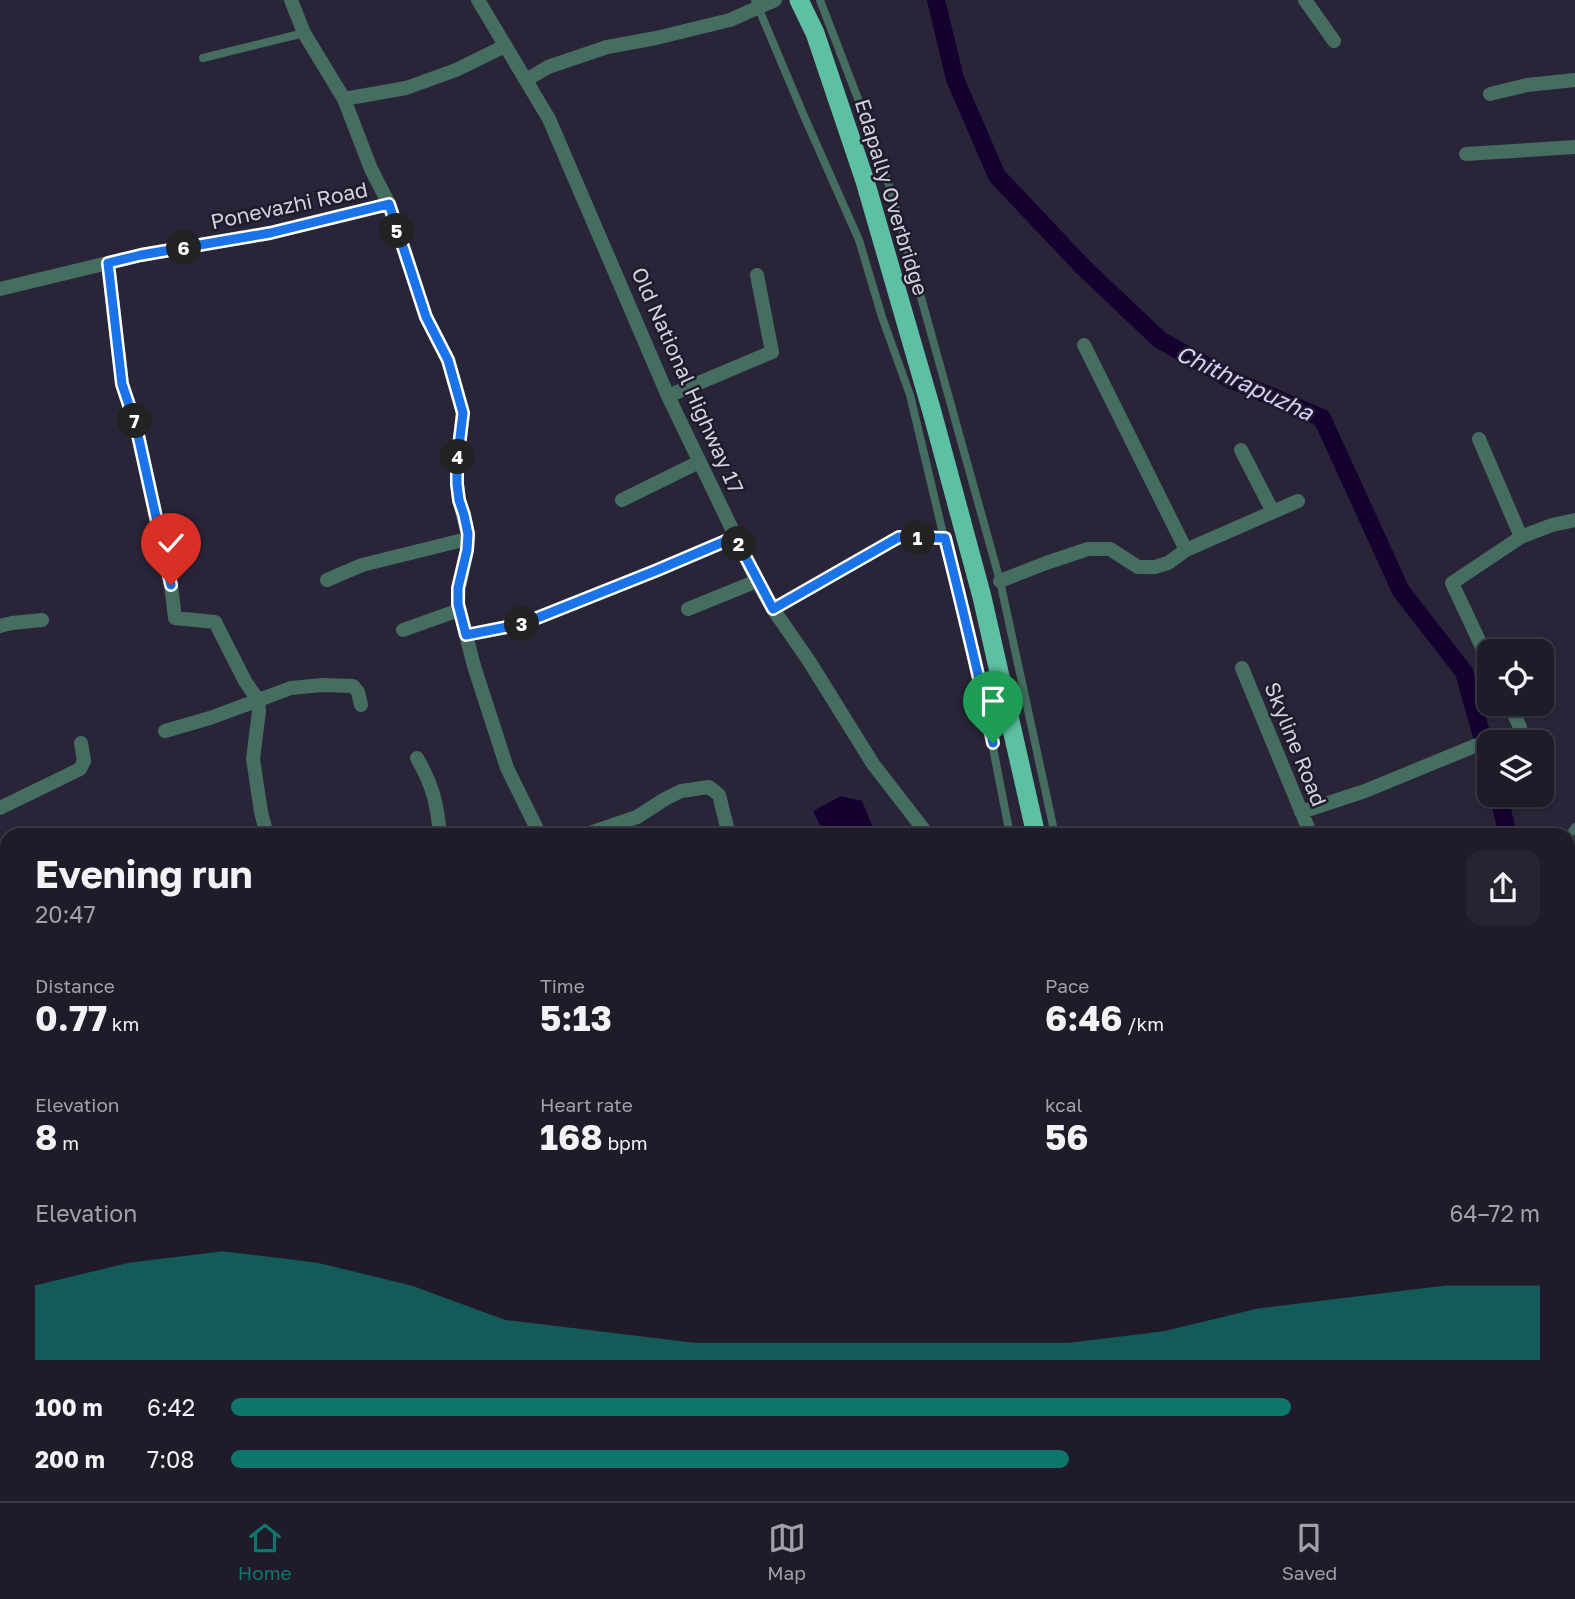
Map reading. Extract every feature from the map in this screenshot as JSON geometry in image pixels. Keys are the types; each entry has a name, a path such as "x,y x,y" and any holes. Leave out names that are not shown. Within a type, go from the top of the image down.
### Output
{"highway":[{"name":"Edapally Overbridge","path":"799,0 815,33 865,181 932,412 982,597 1034,828"}],"street":[{"name":"Ponevazhi Road","path":"0,289 141,255 270,233 389,204 371,169 344,99 304,33 291,0"},
{"name":"Old National Highway 17","path":"478,0 549,119 668,396 757,581 873,764 923,828"},
{"path":"526,80 548,67 607,47 730,20 757,4 775,0"},
{"path":"1305,0 1334,41"},
{"path":"344,99 406,88 456,70 505,46"},
{"path":"1490,94 1527,85 1575,80"},
{"path":"1466,154 1575,147"},
{"path":"389,204 426,317 448,360 463,413 457,484 467,550 458,588 459,610 507,768 537,828"},
{"path":"108,263 122,384 136,426 171,585 175,618 215,621 245,681 258,700 253,759 265,828"},
{"path":"668,396 772,352 757,275"},
{"path":"1083,345 1186,550"},
{"path":"1479,439 1521,537"},
{"path":"1241,450 1273,512"},
{"path":"622,500 699,462"},
{"path":"1000,582 1088,549 1110,549 1138,567 1154,567 1168,563 1186,550 1298,501"},
{"path":"1478,639 1452,583 1521,537 1552,525 1575,520"},
{"path":"466,635 522,624 735,537"},
{"path":"773,609 899,537 945,538"},
{"path":"327,580 362,565 467,538"},
{"path":"688,609 757,581"},
{"path":"403,631 459,610"},
{"path":"0,626 12,622 42,620"},
{"name":"Skyline Road","path":"1242,668 1308,828"},
{"path":"165,731 210,718 291,688 353,686 358,692 361,705"},
{"path":"1515,716 1520,727"},
{"path":"0,808 80,769 84,761 80,743"},
{"path":"1301,812 1365,791 1477,745"},
{"path":"417,758 429,779 436,802 439,828"},
{"path":"605,828 637,817 681,791 709,787 719,795 727,828"}],"lane":[{"path":"820,0 890,188 1000,582 1053,828"},
{"path":"757,4 859,240 910,395 980,681 1009,828"},
{"path":"204,58 304,33"}],"shaded area":[{"path":"841,796 862,801 873,828 822,828 813,811"}],"waterway":[{"name":"Chithrapuzha","path":"936,0 955,79 997,176 1084,268 1160,340 1230,379 1322,418 1401,591 1464,672 1480,730"},
{"name":"Chithrapuzha","path":"1501,807 1506,828"}],"route":[{"path":"171,585 136,426 122,384 108,263 270,233 389,204 426,317 448,360 463,413 457,484 468,534 458,588 458,604 466,635 522,624 735,537 773,609 899,537 945,538 993,743"}]}
